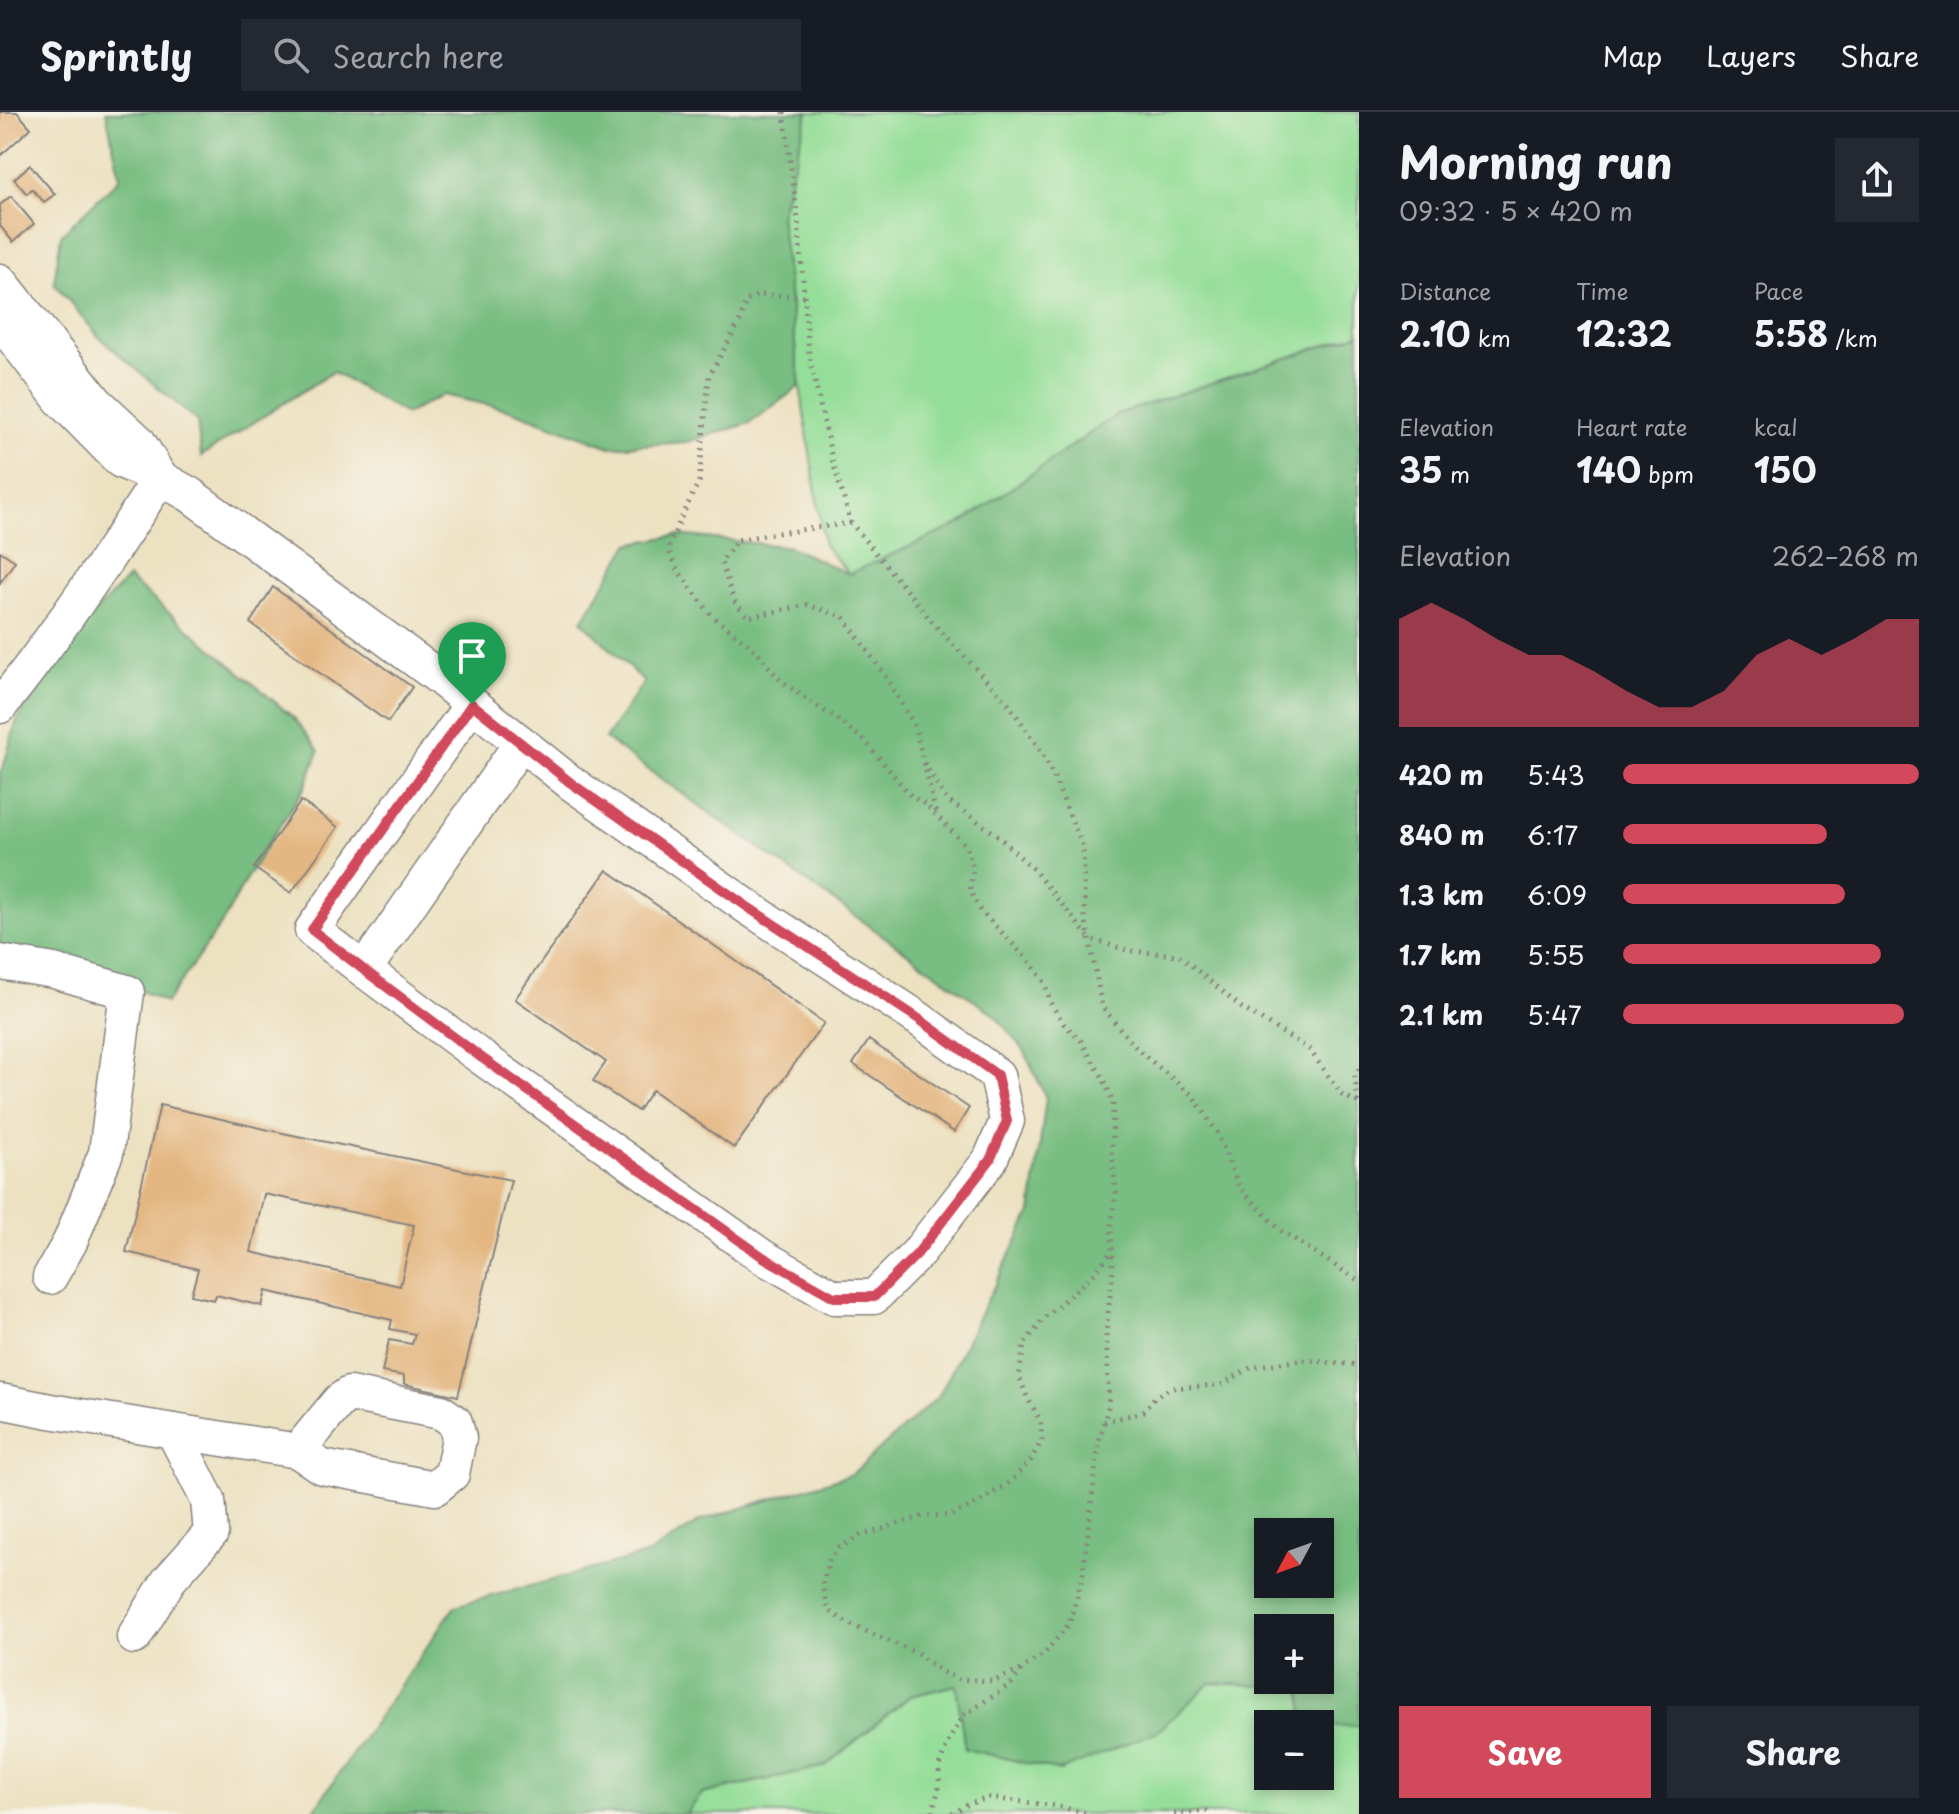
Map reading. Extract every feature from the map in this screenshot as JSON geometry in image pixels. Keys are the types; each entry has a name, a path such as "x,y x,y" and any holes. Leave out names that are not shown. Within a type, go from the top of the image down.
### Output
{"lane":[{"path":"0,281 96,402 130,451"},
{"path":"0,321 61,400 130,451 160,478 189,494 296,571 436,675 571,783 749,908 916,1017 997,1075 1007,1121 990,1160 917,1254 874,1297 834,1297 763,1257 518,1084 312,930 472,704"},
{"path":"0,706 34,664 160,478"},
{"path":"364,970 521,743"},
{"path":"0,962 54,971 127,992 106,1153 70,1242 50,1277"},
{"path":"0,1401 298,1451"},
{"path":"134,1637 169,1580 211,1533 208,1500 173,1431"}],"path":[{"path":"784,112 798,220 809,354 832,459 851,523 934,624 1008,703 1046,759 1083,847 1085,916 1102,1007 1137,1049 1193,1096 1217,1132 1239,1187 1280,1230 1359,1281"},
{"path":"851,523 737,540 721,562 734,601 748,617 807,605 843,616 886,677 915,727 936,815"},
{"path":"924,763 947,800 997,835 1033,869 1090,939 1130,951 1179,955 1242,1008 1309,1049 1342,1095 1358,1102"},
{"path":"1358,1102 1355,1077 1359,1068"},
{"path":"1022,1669 994,1681 958,1679 940,1671 917,1653 847,1623 828,1610 822,1585 830,1558 839,1548 860,1536 927,1515 949,1516 978,1503 1010,1482 1031,1460 1042,1440 1041,1422 1019,1376 1024,1345 1044,1318 1096,1272 1112,1251"},
{"path":"1104,1422 1143,1412 1154,1398 1171,1388 1221,1385 1252,1367 1302,1360 1359,1365"},
{"path":"952,1814 968,1804 989,1798 1058,1806 1088,1814"},
{"path":"1174,1814 1206,1811 1210,1814"}],"green space":[{"path":"106,112 808,112 780,216 800,386 750,423 687,442 610,447 511,410 443,395 406,414 333,372 201,456 197,421 99,337 54,283 61,235 120,178"},
{"path":"808,112 1359,112 1359,334 1118,414 960,524 849,574 824,545 800,386 780,216"},
{"path":"1359,334 1359,1725 1334,1726 1334,1710 1303,1710 1302,1694 1334,1694 1334,1614 1254,1614 1254,1685 1210,1683 1158,1731 1060,1771 965,1749 956,1685 910,1696 825,1766 702,1794 686,1814 311,1814 455,1606 649,1554 700,1521 852,1474 939,1396 1031,1213 1046,1098 1025,1052 995,1015 605,739 644,682 582,621 629,544 678,535 790,547 849,574 960,524 1118,414"},
{"path":"128,578 294,718 319,751 305,787 248,875 224,920 166,1003 129,985 0,956 0,772 17,720 80,628"},
{"path":"1210,1683 1254,1685 1254,1694 1302,1694 1303,1710 1254,1710 1254,1790 1334,1790 1334,1726 1359,1725 1359,1814 686,1814 701,1794 825,1766 910,1696 956,1685 1158,1731"}],"building":[{"path":"0,112 17,112 31,128 0,156"},
{"path":"30,165 55,194 44,202 32,189 27,194 14,179"},
{"path":"11,196 34,224 13,242 0,226 0,205"},
{"path":"0,551 15,561 0,583"},
{"path":"273,587 412,687 388,722 250,623"},
{"path":"301,801 338,827 291,893 254,868"},
{"path":"607,870 824,1023 734,1148 652,1090 638,1111 593,1081 606,1062 515,999"},
{"path":"869,1040 969,1108 954,1132 853,1064"},
{"path":"160,1105 511,1180 458,1396 404,1384 404,1376 382,1372 389,1340 412,1344 415,1334 390,1329 392,1320 266,1291 262,1306 216,1295 214,1300 191,1295 198,1269 126,1252","holes":["264,1194 414,1225 400,1286 251,1252"]}],"route":[{"path":"472,704 571,783 749,908 916,1017 997,1075 1007,1121 990,1160 917,1254 874,1297 834,1297 763,1257 482,1058 312,930 472,704"}]}
